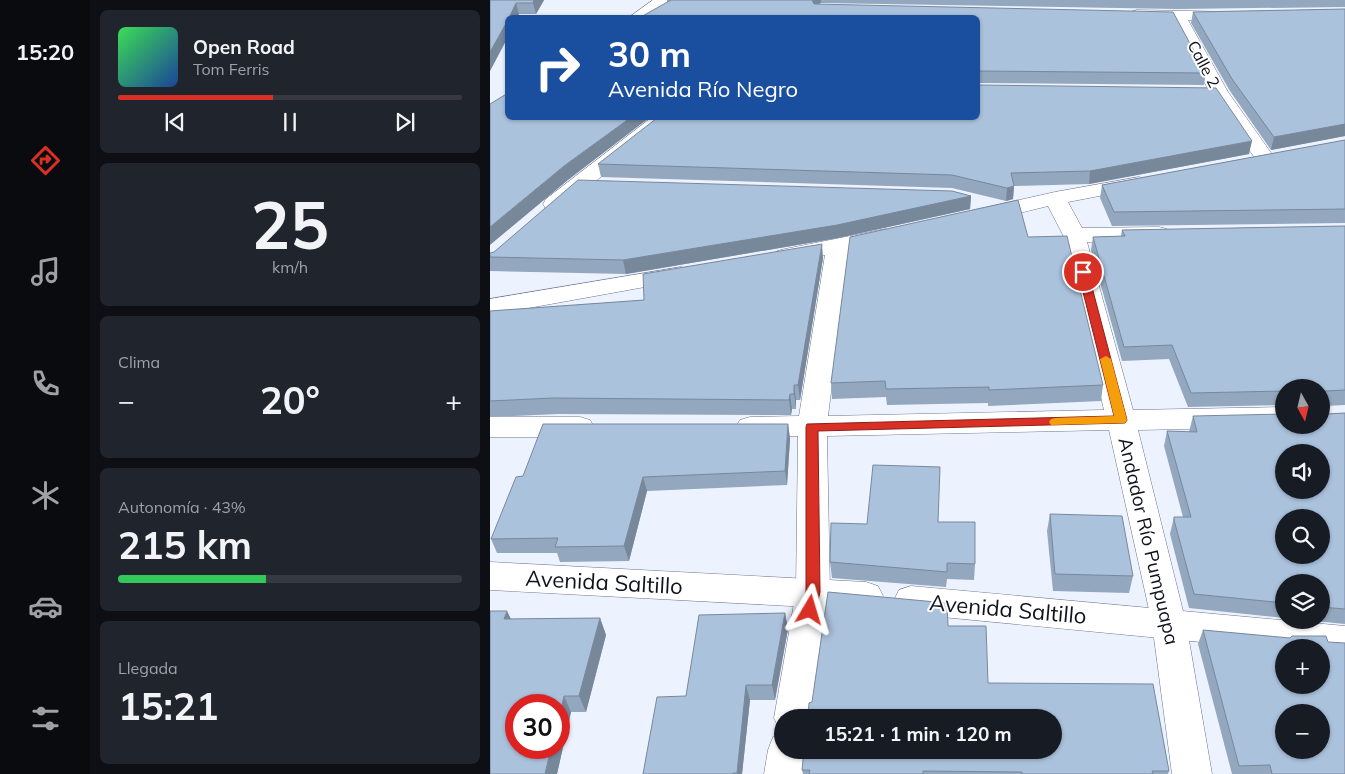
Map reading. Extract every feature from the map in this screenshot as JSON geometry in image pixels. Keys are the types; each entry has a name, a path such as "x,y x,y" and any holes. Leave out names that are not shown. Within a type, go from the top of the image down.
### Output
{"street":[{"path":"640,15 663,0"},
{"path":"1119,15 1248,14"},
{"name":"Calle 2","path":"1178,16 1219,93 1265,160"},
{"path":"1200,93 1219,93"},
{"path":"540,216 576,185 659,120"},
{"path":"960,220 1055,198 1160,179"},
{"path":"576,185 606,186"},
{"name":"Andador Río Pumpuapa","path":"1055,198 1074,235 1121,420 1169,623 1192,774"},
{"path":"970,200 1006,210"},
{"path":"760,260 838,247 903,232"},
{"path":"1074,235 1180,234"},
{"path":"794,709 813,592 812,427 838,247"},
{"path":"490,307 702,270"},
{"path":"724,427 812,427 1275,417"},
{"path":"490,427 607,427"},
{"name":"Avenida Saltillo","path":"490,576 813,592 1169,623 1345,641"},
{"path":"784,774 786,759"}],"building":[{"path":"490,0 534,0 533,3 516,3 510,15 505,15 505,25 490,52"},
{"path":"671,0 812,0 814,4 1173,12 1206,73 980,71 980,15 644,15"},
{"path":"1345,9 1345,124 1274,137 1232,79 1193,12"},
{"path":"980,85 1216,88 1252,141 1090,171 1011,173 1014,186 1007,188 952,175 598,164 654,120 980,120"},
{"path":"505,95 505,120 627,120 564,166 490,227 490,104"},
{"path":"1345,140 1345,209 1114,212 1102,185"},
{"path":"578,180 952,191 971,196 837,225 623,260 490,257 490,253 494,252"},
{"path":"1018,200 1028,237 1067,236 1103,385 989,390 989,387 886,389 885,381 831,383 850,237"},
{"path":"1345,226 1345,390 1330,391 1330,379 1275,379 1275,391 1191,393 1172,345 1124,347 1093,237 1125,236 1122,230"},
{"path":"822,244 798,385 794,385 794,394 790,394 789,400 553,398 490,401 490,311 644,300 643,274"},
{"path":"1345,413 1345,609 1330,608 1330,574 1275,574 1275,602 1194,594 1174,520 1174,517 1191,517 1167,431 1197,432 1193,416 1275,414 1275,434 1330,434 1330,414"},
{"path":"543,424 788,424 785,471 643,477 624,546 555,547 558,538 491,539 516,477 523,476"},
{"path":"873,465 940,467 938,522 975,522 975,564 947,563 947,572 830,562 831,523 867,524"},
{"path":"1050,514 1122,516 1133,576 1055,574"},
{"path":"828,592 947,603 948,626 986,626 988,683 1153,684 1169,771 1152,771 1153,774 1022,774 1022,772 923,771 923,774 809,774 810,770 802,770 803,759 1062,759 1062,709 809,709 809,703 812,702"},
{"path":"490,611 507,611 504,619 600,618 579,696 570,696 570,694 505,694 505,759 548,759 545,774 490,774"},
{"path":"785,613 772,685 746,685 737,773 643,774 657,697 686,696 699,615"},
{"path":"1203,630 1290,638 1292,636 1326,636 1327,639 1275,639 1275,694 1330,694 1330,642 1345,643 1345,774 1272,774 1270,765 1239,766"}],"slow traffic":[{"path":"1055,422 1121,420 1106,359"}],"route":[{"path":"810,610 813,592 812,427 1121,420 1083,272"}]}
